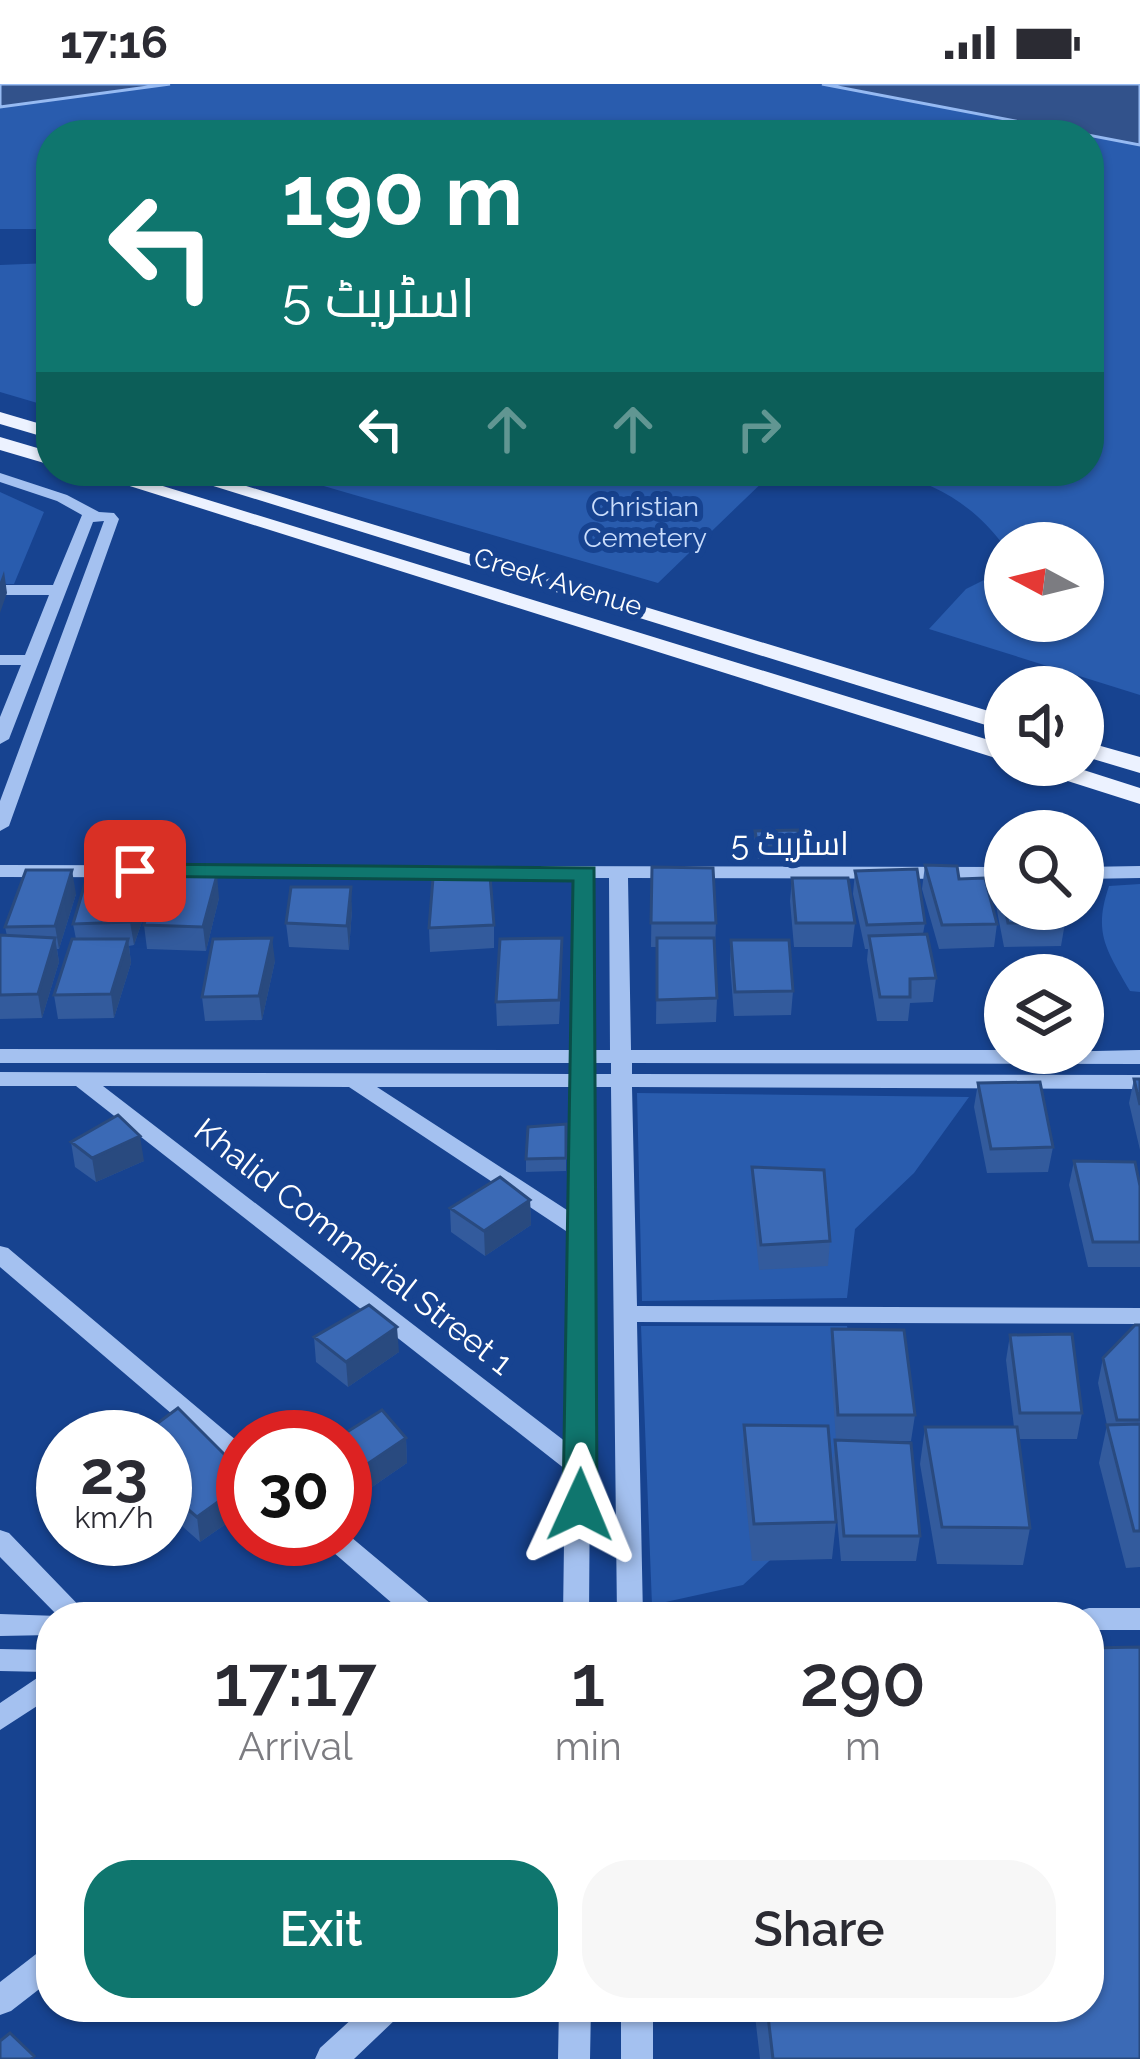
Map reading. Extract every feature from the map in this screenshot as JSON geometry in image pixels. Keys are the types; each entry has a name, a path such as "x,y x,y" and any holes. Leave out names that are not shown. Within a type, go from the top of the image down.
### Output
{"main road":[{"path":"0,418 36,429"},
{"path":"0,443 36,454"},
{"name":"Creek Avenue","path":"140,486 984,747"},
{"name":"Creek Avenue","path":"224,486 984,718"},
{"path":"1104,754 1140,765"},
{"path":"1104,785 1140,796"}],"street":[{"path":"0,476 62,498 94,516 112,519 0,826"},
{"path":"0,739 4,718 33,660 87,518 94,516"},
{"path":"0,590 58,590"},
{"path":"0,660 33,660"},
{"name":"اسٹریٹ 5","path":"0,871 984,873"},
{"path":"1104,873 1140,872"},
{"path":"577,1602 582,1468 585,873"},
{"path":"618,874 630,1602"},
{"path":"0,1056 1140,1057"},
{"path":"0,1079 1140,1082"},
{"name":"Khalid Commerial Street 1","path":"82,1080 582,1468"},
{"path":"355,1082 582,1231"},
{"path":"0,1254 216,1437"},
{"path":"624,1313 1140,1316"},
{"path":"0,1540 62,1602"},
{"path":"367,1566 409,1602"},
{"path":"1104,1619 1140,1619"},
{"path":"0,1624 36,1624"},
{"path":"0,1660 36,1660"},
{"path":"0,1718 36,1693"},
{"path":"0,2001 36,1972"},
{"path":"331,2059 371,2022"},
{"path":"574,2059 575,2022"},
{"path":"637,2022 637,2059"}],"green space":[{"path":"170,84 822,84 1010,120 36,120 36,229 0,229 0,107"},
{"path":"1104,138 1140,145 1140,695 1104,684 1104,666 1047,666 929,629 966,589 984,580 984,642 1104,642 1104,522 984,523 930,486 1104,486"},
{"path":"36,264 36,403 0,392 0,265"},
{"name":"Christian Cemetery","path":"324,486 758,486 658,583"},
{"path":"0,492 44,512 14,584 0,584"},
{"path":"1140,884 1140,992 1130,991 1104,940 1109,886"},
{"path":"637,1093 969,1097 914,1173 855,1229 847,1298 642,1301"},
{"path":"641,1326 847,1326 868,1451 806,1527 743,1585 652,1602"}],"shaded area":[{"path":"0,84 170,84 0,107"},
{"path":"822,84 1140,84 1140,145 1104,138 1104,120 1010,120"}],"building":[{"path":"798,830 799,846 758,847 755,831"},
{"path":"925,865 957,866 959,879 984,878 984,924 942,925"},
{"path":"652,867 713,868 716,923 651,923"},
{"path":"917,869 925,923 867,925 855,871"},
{"path":"26,870 72,870 55,926 5,927"},
{"path":"88,873 146,874 130,922 73,924"},
{"path":"156,875 217,875 203,927 144,925"},
{"path":"490,876 494,925 429,928 433,878"},
{"path":"792,878 848,878 855,923 796,923"},
{"path":"291,887 351,887 347,926 286,923"},
{"path":"927,934 936,978 910,979 910,997 880,997 869,936"},
{"path":"0,935 55,938 38,994 0,995"},
{"path":"272,938 259,996 202,997 213,939"},
{"path":"562,938 559,1000 496,1002 500,939"},
{"path":"657,938 714,938 717,998 657,1000"},
{"path":"72,939 128,939 111,994 54,995"},
{"path":"731,940 789,940 793,991 735,992"},
{"path":"1040,1082 1053,1147 991,1149 978,1083"},
{"path":"118,1115 140,1136 92,1158 71,1142"},
{"path":"566,1124 566,1158 526,1159 528,1127"},
{"path":"1074,1161 1135,1162 1140,1242 1093,1242"},
{"path":"752,1167 824,1170 830,1241 761,1245"},
{"path":"500,1177 530,1200 484,1231 450,1208"},
{"path":"369,1305 397,1327 346,1362 314,1337"},
{"path":"1140,1325 1140,1420 1117,1420 1103,1358"},
{"path":"832,1329 904,1330 915,1415 838,1415"},
{"path":"1072,1334 1082,1413 1020,1413 1010,1335"},
{"path":"382,1410 406,1438 372,1461 372,1416"},
{"path":"192,1422 216,1446 216,1503 197,1517 192,1513"},
{"path":"1140,1424 1140,1531 1134,1531 1107,1425"},
{"path":"744,1425 828,1426 836,1522 754,1524"},
{"path":"925,1427 1017,1427 1030,1528 942,1527"},
{"path":"835,1440 911,1443 920,1536 844,1536"},
{"path":"1140,1647 1140,2059 773,2059 769,2022 1104,2022 1104,1648"},
{"path":"10,2033 34,2056 31,2059 0,2059 0,2041"}],"route":[{"path":"135,871 585,873 580,1505"}]}
